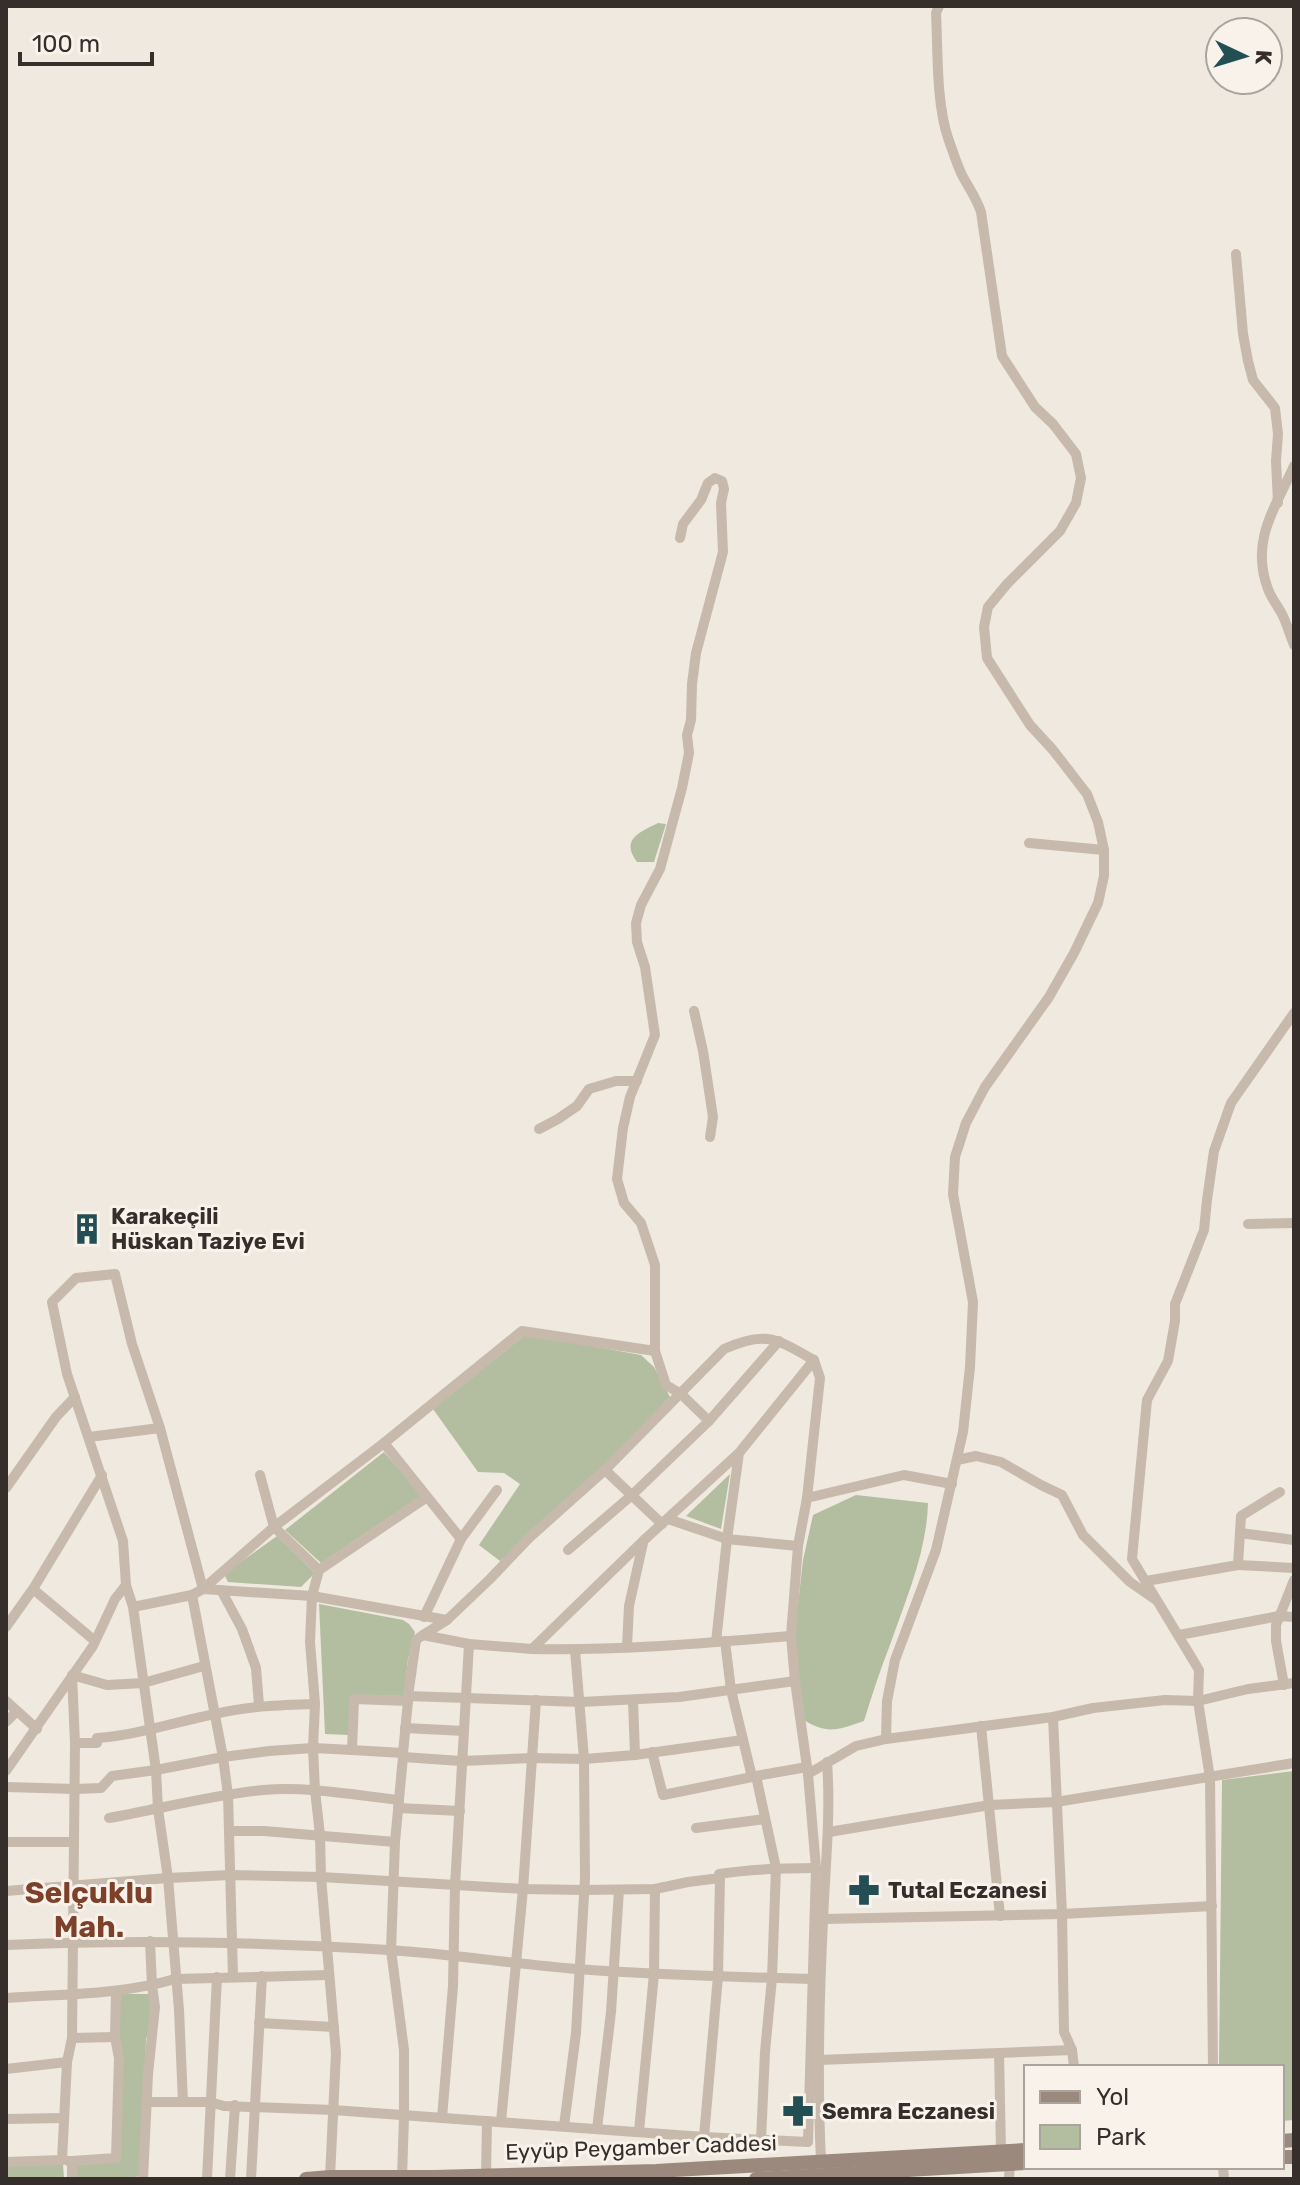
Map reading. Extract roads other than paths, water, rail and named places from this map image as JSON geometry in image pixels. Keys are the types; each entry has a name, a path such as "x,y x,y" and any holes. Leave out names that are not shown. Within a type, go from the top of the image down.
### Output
{"main road":[{"name":"Eyyüp Peygamber Caddesi","path":"306,2179 579,2175 812,2165 1024,2150"},
{"name":"Eyyüp Peygamber Caddesi","path":"756,2179 812,2165 849,2176 1010,2172"}],"street":[{"path":"886,1739 887,1701 895,1660 936,1550 963,1432 973,1302 953,1194 955,1157 966,1123 985,1087 1049,997 1098,903 1104,876 1104,850 1087,794 1030,725 987,658 984,627 988,607 1060,531 1076,503 1081,478 1076,454 1035,407 1002,356 981,212 959,169 946,134 940,89 936,13 939,6"},
{"path":"1236,254 1248,361 1253,380 1275,408 1278,503"},
{"path":"1294,466 1268,520 1260,549 1269,592 1294,645"},
{"path":"680,538 683,524 701,500 708,483 715,478 722,481 723,552 696,653 687,735 689,753 660,869 641,905 636,923 655,1035 630,1097 617,1179 624,1203 641,1223 655,1265 655,1351 666,1385 681,1394 709,1421"},
{"path":"1282,615 1294,623"},
{"path":"1029,843 1104,850"},
{"path":"694,1011 713,1117 710,1137"},
{"path":"1213,2065 1210,1778 1198,1701 1199,1670 1132,1559 1147,1400 1168,1361 1175,1304 1204,1230 1214,1151 1231,1103 1294,1013"},
{"path":"539,1129 577,1106 589,1089 616,1081 637,1081"},
{"path":"1248,1224 1294,1223"},
{"path":"183,2102 168,1878 133,1607 126,1585 123,1541 67,1374 52,1302 76,1278 115,1274 132,1344 160,1428 198,1592 204,1666 228,1795 233,1977"},
{"path":"198,1592 274,1527 522,1331 655,1351"},
{"path":"402,2177 404,2050 391,1950 398,1804 416,1640 447,1620 529,1538 605,1470 724,1349 746,1339 762,1338 779,1341 814,1360 820,1378 807,1498 798,1546 791,1636 816,1868 808,2142 812,2165"},
{"path":"568,1550 632,1495 709,1421 779,1341"},
{"path":"532,1649 739,1453 814,1360"},
{"path":"6,1488 56,1417 75,1397"},
{"path":"89,1437 160,1428"},
{"path":"384,1443 461,1539"},
{"path":"739,1453 727,1539 720,1642 776,1868 761,2140"},
{"path":"957,1460 976,1456 1001,1462 1062,1495 1083,1535 1130,1582 1159,1602"},
{"path":"605,1470 665,1521 727,1539 798,1546"},
{"path":"6,1627 33,1589 102,1475"},
{"path":"260,1475 274,1527 319,1570"},
{"path":"807,1498 904,1475 952,1484"},
{"path":"424,1617 461,1539 497,1490"},
{"path":"1238,1565 1241,1516 1280,1492"},
{"path":"330,2178 336,2053 315,1790 315,1704 310,1642 312,1596 319,1570 427,1497"},
{"path":"1240,1533 1294,1540"},
{"path":"627,1646 629,1606 643,1541"},
{"path":"1146,1581 1238,1565 1294,1568"},
{"path":"652,1752 663,1795 807,1770 856,1746 886,1739 1053,1717 1093,1708 1165,1700 1198,1701 1248,1689 1289,1684 1276,1641 1276,1625 1294,1580"},
{"path":"6,1771 95,1641 115,1599 126,1585"},
{"path":"33,1589 95,1641"},
{"path":"133,1607 221,1590 312,1596 447,1620"},
{"path":"221,1590 242,1629 256,1668 259,1705"},
{"path":"1179,1635 1279,1616 1294,1617"},
{"path":"423,1635 469,1644 575,1650 791,1636"},
{"path":"442,2118 454,1956 469,1644"},
{"path":"564,2126 576,2033 584,1890 584,1759 575,1650"},
{"path":"72,1675 107,1685 143,1683 204,1666"},
{"path":"72,1675 75,1743 72,2038 67,2062 64,2118 67,2161 72,2179"},
{"path":"352,1750 354,1699 633,1700 795,1681"},
{"path":"501,2122 523,1889 536,1700"},
{"path":"633,1700 635,1755"},
{"path":"6,1701 37,1729"},
{"path":"75,1743 97,1743 97,1738 150,1731 259,1705 315,1704"},
{"path":"6,1722 16,1712"},
{"path":"1053,1717 1064,2032 1072,2050 1074,2065"},
{"path":"981,1726 1000,1916"},
{"path":"405,1728 464,1731"},
{"path":"6,1787 101,1788 112,1776 223,1757 313,1748 461,1761 584,1759 743,1740"},
{"path":"812,2165 829,1832 827,1762"},
{"path":"829,1832 990,1805 1056,1802 1294,1763"},
{"path":"109,1818 264,1790 315,1790 460,1811"},
{"path":"696,1828 765,1819"},
{"path":"229,1831 395,1842"},
{"path":"6,1842 73,1842"},
{"path":"704,2137 718,1976 719,1874 776,1868 816,1868"},
{"path":"6,1891 230,1875 584,1890 655,1889 720,1878"},
{"path":"639,2131 654,1974 655,1889"},
{"path":"597,2129 611,2012 619,1890"},
{"path":"823,1919 1062,1914 1212,1906"},
{"path":"143,2179 155,2007 150,1941"},
{"path":"6,1945 174,1941 326,1947 654,1974 813,1979"},
{"path":"6,1998 116,1992 175,1979 329,1975"},
{"path":"251,2179 262,1976"},
{"path":"207,2179 217,1977"},
{"path":"6,2162 116,2158 119,2058 115,2037 116,1992"},
{"path":"259,2023 334,2027"},
{"path":"72,2038 115,2037"},
{"path":"819,2060 1072,2050"},
{"path":"999,2053 1001,2151"},
{"path":"6,2069 67,2062"},
{"path":"147,2102 210,2102 224,2106 333,2110 808,2142"},
{"path":"230,2179 235,2105"},
{"path":"6,2119 64,2118"},
{"path":"486,2175 487,2121"}],"place":[{"name":"Karakeçili Hüskan Taziye Evi","path":"87,1229"},
{"name":"Tutal Eczanesi","path":"864,1890"},
{"name":"Semra Eczanesi","path":"798,2111"}],"district":[{"name":"Selçuklu Mah.","path":"89,1910"}]}
